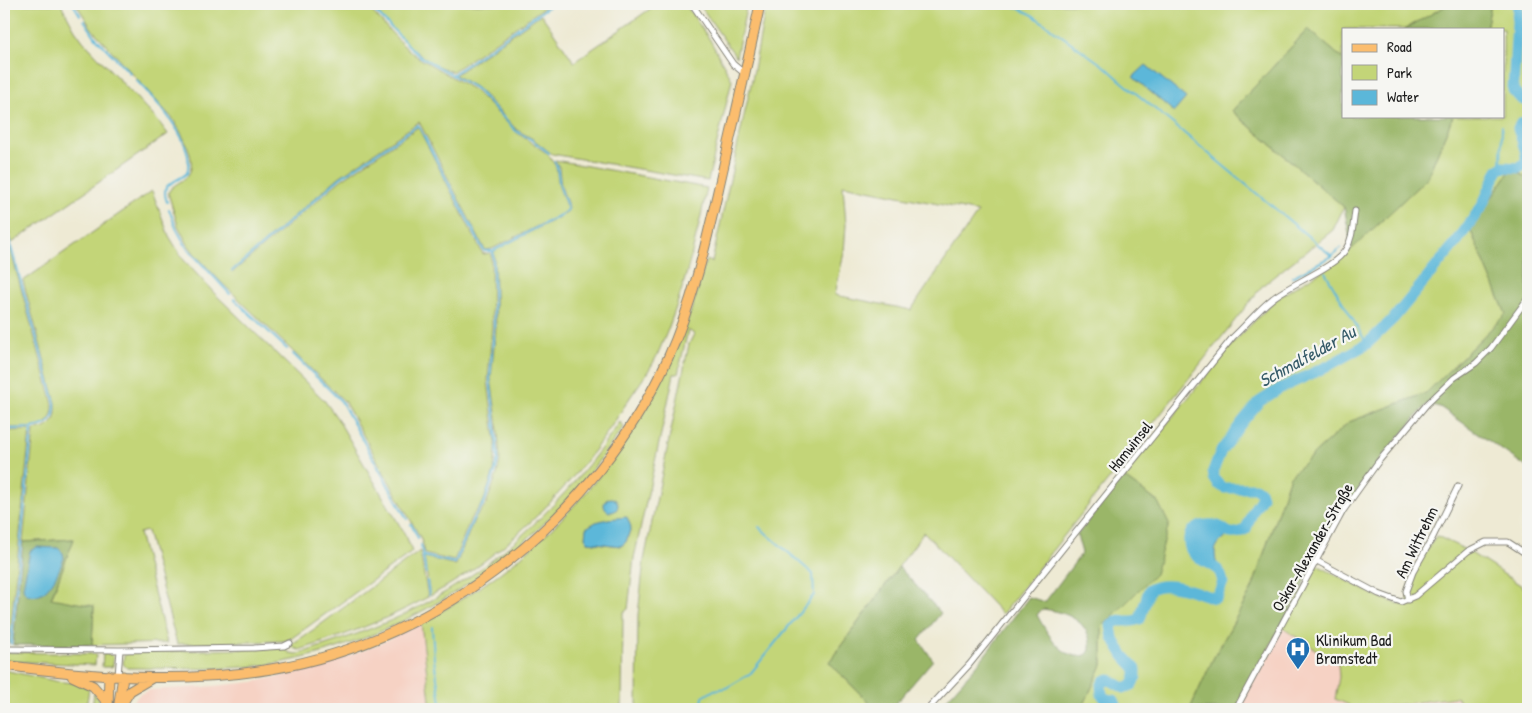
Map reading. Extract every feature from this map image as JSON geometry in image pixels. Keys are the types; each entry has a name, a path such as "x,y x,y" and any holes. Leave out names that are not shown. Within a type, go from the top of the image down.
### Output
{"main road":[{"path":"4,665 65,673 154,677 204,676 271,669 335,653 372,640 426,614 478,584 535,538 562,513 597,472 652,390 668,357 688,309 701,262 746,75 760,4"},
{"path":"65,673 93,686 108,706"},
{"path":"108,706 116,675"},
{"path":"116,675 119,709"},
{"path":"119,709 130,691 154,677"}],"street":[{"path":"692,4 733,64 746,75"},
{"name":"Hamwinsel","path":"928,709 969,665 1233,337 1271,299 1336,260 1345,251 1351,240 1355,212"},
{"name":"Oskar-Alexander-Straße","path":"1236,709 1344,511 1378,462 1427,404 1454,378 1476,363 1491,348 1528,298"},
{"name":"Am Wittrehm","path":"1317,561 1394,600 1401,602 1408,600 1406,590 1458,486"},
{"path":"1408,600 1468,551 1486,542 1508,542 1528,555"},
{"path":"4,649 254,648 284,646 290,643"},
{"path":"116,675 120,650"}],"shaded area":[{"path":"421,623 431,709 131,709 133,701 140,694 150,690 253,682 295,673 335,661 377,645"},
{"name":"Klinikum Bad Bramstedt","path":"1281,627 1339,664 1335,699 1349,705 1351,709 1235,709"},
{"name":"Klinikum Bad Bramstedt","path":"1456,697 1466,709 1377,709 1381,707"}],"green space":[{"path":"4,4 61,4 83,41 168,134 12,243 4,211"},
{"path":"76,4 365,4 403,45 416,56 474,90 516,132 548,154 556,167 559,187 567,209 565,212 492,249 485,250 419,122 339,177 231,271 233,272 341,180 418,127 483,254 491,253 492,327 488,380 496,446 494,471 483,503 471,518 454,561 424,554 420,537 344,401 221,282 188,245 178,226 168,193 186,178 191,169 190,154 187,146 172,118 92,29"},
{"path":"370,4 549,4 452,72 430,62 414,50"},
{"path":"657,4 685,4 710,40 732,80 708,181 552,154 533,139 517,130 475,87 455,75 541,14 574,62"},
{"path":"699,4 747,4 736,57"},
{"path":"766,4 1449,4 1407,28 1342,28 1342,58 1308,29 1232,111 1344,207 1333,230 1263,285 1002,614 924,532 829,662 875,709 637,709 638,615 644,560 689,344 694,334 688,330 678,374 674,374 634,558 628,609 623,613 622,709 431,709 421,623 469,595 499,574 542,538 598,478 644,411 664,375 681,338 695,300 706,260 712,262 753,75","holes":["843,185 978,212 911,310 835,295 844,252 846,225","631,527 626,542 621,546 588,542 585,537"]},
{"path":"1449,4 1491,4 1486,28 1407,28"},
{"path":"1491,4 1528,4 1528,179 1512,168 1470,229 1506,314 1426,393 1349,422 1290,476 1252,589 1213,659 1190,709 1082,709 1102,665 1102,627 1155,574 1158,502 1123,477 1235,341 1274,301 1337,262 1427,178 1452,118 1504,118 1504,28 1486,28"},
{"path":"1308,29 1342,58 1342,118 1452,118 1427,178 1352,249 1344,207 1232,111"},
{"path":"555,160 707,188 687,271 675,311 653,364 613,424 578,471 539,514 496,552 456,581 430,596 424,557 456,565 474,520 486,504 500,460 497,419 491,379 496,327 494,251 567,213 569,208 561,186 559,167"},
{"path":"1512,168 1528,179 1528,468 1440,407 1427,404 1378,462 1343,511 1236,709 1190,709 1213,659 1252,589 1290,476 1349,422 1426,393 1506,314 1470,229"},
{"path":"152,191 169,236 183,259 215,294 324,400 337,418 407,538 412,552 292,638 284,641 177,644 147,531 139,533 167,643 92,645 94,606 51,599 74,539 23,542 34,430 50,425 56,415 56,403 23,281"},
{"path":"4,227 53,404 49,419 45,424 39,426 8,428 4,425"},
{"path":"620,422 624,427 576,490 547,521 514,550 477,577 438,602 398,624 314,655 272,664 237,668 200,669 127,668 123,664 124,656 127,653 134,652 283,648 290,653 298,654 357,634 401,616 446,592 475,573 529,529 577,478"},
{"path":"4,429 8,431 30,430 9,644 4,643"},
{"path":"1123,477 1158,502 1169,524 1155,574 1102,627 1102,665 1082,709 938,709 978,664 1029,597 1045,602 1082,553 1077,535","holes":["1042,609 1065,614 1079,622 1088,634 1090,642 1089,652 1083,656 1074,656 1061,648 1037,615"]},
{"path":"1437,536 1468,551 1528,590 1528,703 1521,709 1466,709 1456,697 1377,709 1351,709 1349,705 1335,699 1339,677 1338,664 1281,627 1317,565 1378,597 1402,605 1408,600 1410,584 1417,567"},
{"path":"74,539 51,598 94,606 92,645 13,645 23,542"},
{"path":"420,551 428,597 365,627 332,639 299,650 289,646 316,628"},
{"path":"899,567 941,613 919,640 933,660 891,709 875,709 829,662"},
{"path":"4,652 96,654 95,665 4,661"},
{"path":"103,654 111,654 113,656 113,666 102,667"},
{"path":"4,670 55,681 74,683 89,688 86,709 66,707 65,709 4,709"},
{"path":"94,693 99,699 102,709 92,709"}],"water":[{"path":"1146,65 1186,98 1174,112 1133,77"},
{"path":"611,498 616,500 618,505 616,510 611,512 606,510 604,505 606,500"},
{"path":"627,517 631,527 626,542 621,546 588,542 585,537 586,528 596,522"},
{"path":"1204,525 1219,526 1230,533 1217,546 1215,554 1219,572 1197,558 1190,547 1189,542 1192,534"},
{"path":"37,547 58,548 63,553 64,558 52,583 42,593 30,595 25,592 23,587 30,551"}],"waterway":[{"path":"73,4 80,15"},
{"path":"368,4 418,55 475,88 516,131 549,153"},
{"path":"452,75 552,4"},
{"path":"1009,4 1031,14 1108,69 1332,256"},
{"name":"Schmalfelder Au","path":"1518,4 1513,90 1521,99 1528,102"},
{"path":"84,20 96,38 130,73"},
{"path":"136,80 172,122 186,148 187,173 167,187 165,191 167,202"},
{"name":"Schmalfelder Au","path":"1118,709 1114,700 1106,699 1102,695 1101,686 1104,681 1110,680 1124,688 1132,685 1136,677 1136,669 1124,656 1113,638 1111,626 1116,621 1140,619 1149,590 1156,587 1172,586 1214,598 1217,597 1223,582 1220,573 1191,550 1189,545 1190,534 1200,526 1209,525 1220,527 1231,533 1237,533 1246,529 1253,511 1262,497 1260,491 1255,488 1224,488 1218,484 1214,478 1213,471 1221,451 1259,402 1279,389 1328,366 1367,344 1394,318 1458,240 1482,206 1498,170 1503,167 1519,168 1526,162 1526,153 1518,128 1521,123 1528,121"},
{"path":"232,271 340,178 418,125 484,251 492,251"},
{"path":"1501,168 1502,126"},
{"path":"423,556 455,563 473,519 484,503 495,472 498,459 490,379 494,327 493,251 566,212 568,209 560,187 557,166 554,161"},
{"path":"169,209 176,228 187,248 230,294"},
{"path":"4,222 55,403 54,414 50,421 47,424 32,428"},
{"path":"1292,277 1332,256 1340,248"},
{"path":"1325,272 1367,344"},
{"path":"234,299 287,349"},
{"path":"293,354 341,401 407,519"},
{"path":"4,427 8,429 32,428 11,644"},
{"path":"411,524 418,538"},
{"path":"701,709 703,697 714,690 726,688 750,674 814,595 813,574 759,527"},
{"path":"421,545 426,573"},
{"path":"427,581 429,595"},
{"path":"432,627 434,660 442,709"},
{"path":"4,709 7,682"}],"place":[{"name":"Klinikum Bad Bramstedt","path":"1298,670"}]}
